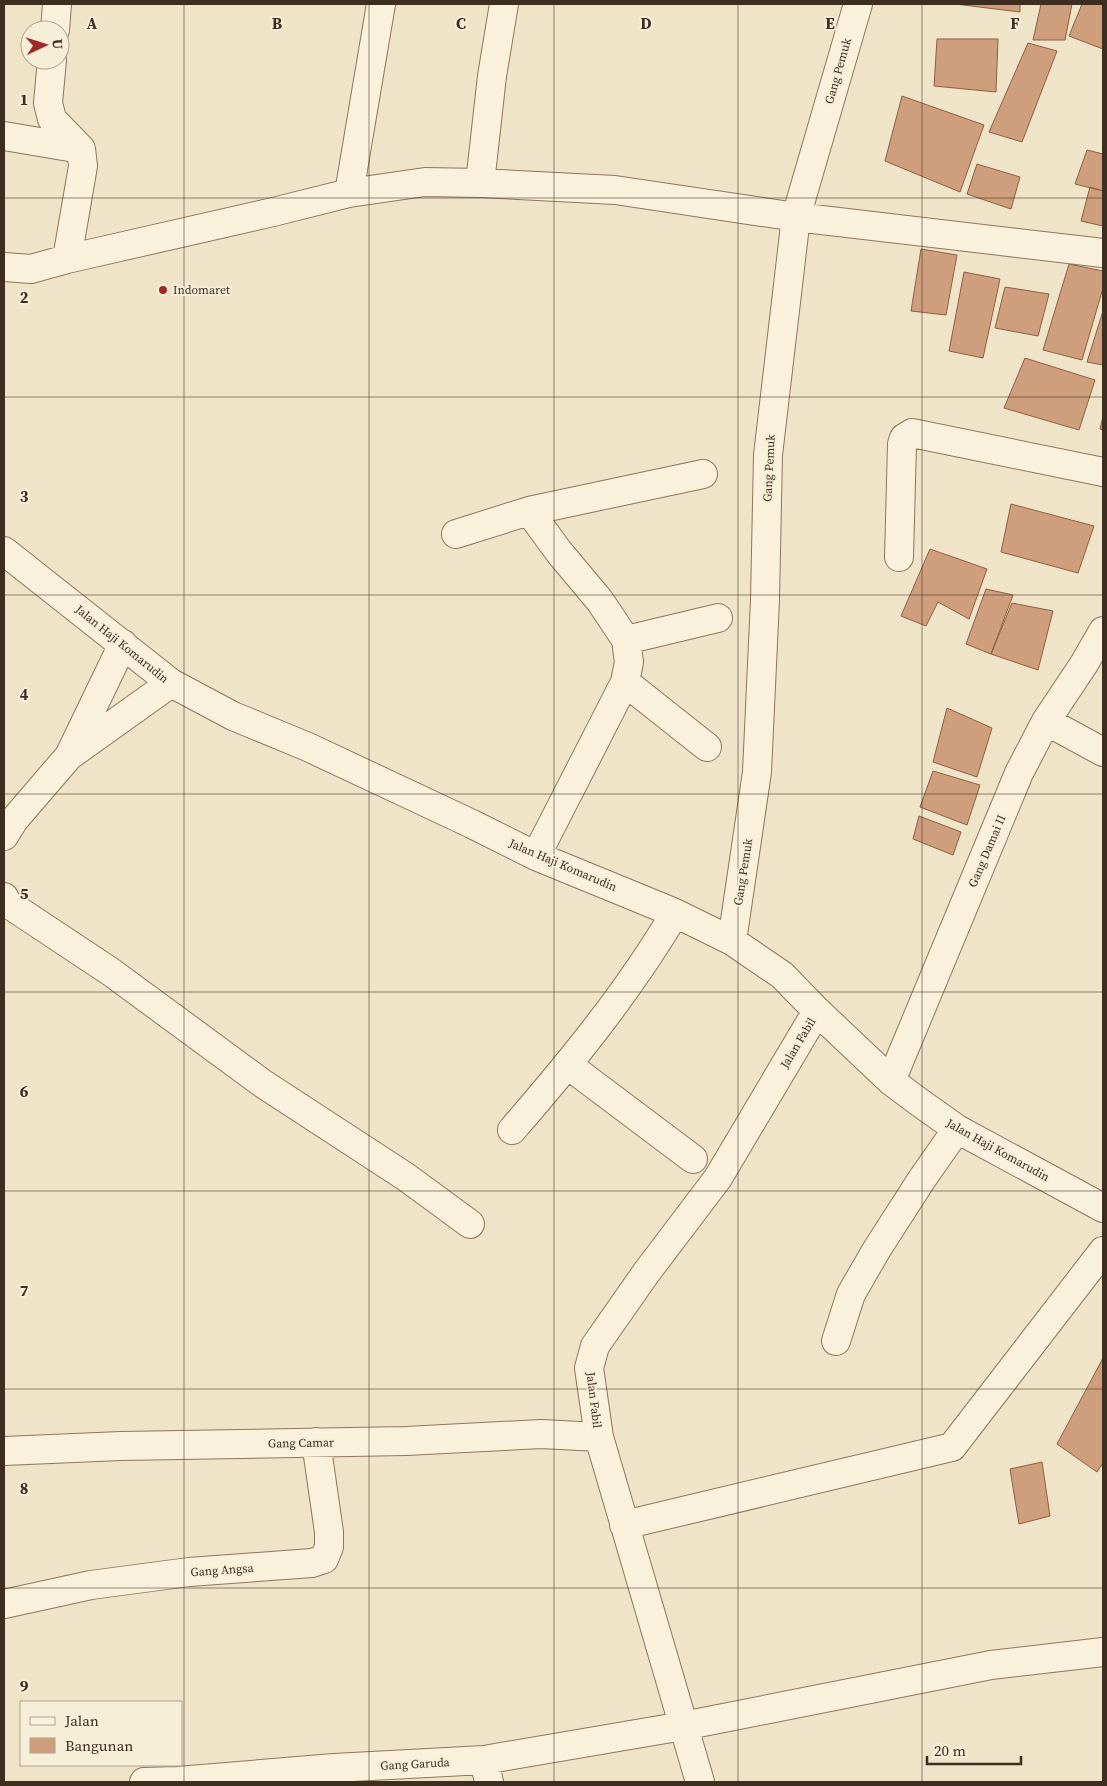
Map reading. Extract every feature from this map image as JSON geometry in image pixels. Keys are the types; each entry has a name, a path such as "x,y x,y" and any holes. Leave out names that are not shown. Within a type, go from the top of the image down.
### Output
{"street":[{"path":"56,20 57,4"},
{"path":"349,193 381,4"},
{"path":"480,183 492,76 504,4"},
{"name":"Gang Pemuk","path":"732,941 758,772 765,600 768,455 796,217 858,4"},
{"path":"51,70 48,103 52,120 82,149 83,166 68,259"},
{"path":"4,136 82,149"},
{"path":"4,267 31,269 349,193 425,182 615,190 796,217 1103,253"},
{"path":"899,557 902,444 904,438 912,433 1103,472"},
{"path":"456,534 529,512 703,474"},
{"path":"529,512 600,602 626,640 629,662 625,682 536,856"},
{"name":"Jalan Haji Komarudin","path":"4,550 171,683 234,716 308,747 536,856 675,913 732,941 782,975 891,1081 957,1129 1103,1208"},
{"path":"626,640 718,618"},
{"name":"Gang Damai II","path":"891,1081 1019,773 1046,721 1084,664 1103,631"},
{"path":"69,756 123,644"},
{"path":"625,682 707,748"},
{"path":"4,836 14,820 69,756 171,683"},
{"path":"1046,721 1103,752"},
{"path":"4,897 7,903 111,972 262,1083 406,1177 470,1224"},
{"path":"512,1130 568,1065 655,946 675,913"},
{"name":"Jalan Fabil","path":"700,1782 599,1437 589,1368 595,1346 646,1273 718,1178 817,1011"},
{"path":"568,1065 693,1159"},
{"path":"836,1341 851,1294 892,1225 957,1129"},
{"path":"624,1525 952,1447 1103,1251"},
{"name":"Gang Camar","path":"4,1451 122,1446 406,1441 541,1434 599,1437"},
{"name":"Gang Angsa","path":"4,1604 91,1585 189,1572 312,1563 324,1558 329,1547 329,1532 316,1442"},
{"name":"Gang Garuda","path":"144,1782 178,1781 334,1768 487,1771 684,1726 991,1665 1103,1652"}],"building":[{"path":"955,4 1020,4 1020,12"},
{"path":"1041,4 1072,4 1065,40 1033,40"},
{"path":"1082,4 1103,4 1103,49 1069,36"},
{"path":"937,39 998,39 996,92 934,86"},
{"path":"1028,43 1057,51 1022,142 989,132"},
{"path":"902,96 984,125 960,192 885,161"},
{"path":"1087,150 1103,154 1103,191 1075,184"},
{"path":"977,164 1020,177 1011,209 967,194"},
{"path":"1090,187 1103,191 1103,226 1081,221"},
{"path":"921,249 957,255 946,315 911,311"},
{"path":"1069,264 1103,271 1103,288 1082,360 1043,350"},
{"path":"964,272 1000,279 983,358 949,351"},
{"path":"1005,287 1049,294 1038,336 995,328"},
{"path":"1103,311 1103,365 1087,362"},
{"path":"1025,358 1095,380 1079,430 1004,408"},
{"path":"1103,416 1103,430 1100,429"},
{"path":"1011,504 1094,526 1078,573 1001,552"},
{"path":"930,549 987,569 969,619 938,602 926,626 901,616"},
{"path":"986,589 1013,595 991,654 966,644"},
{"path":"1012,603 1053,611 1038,670 991,654"},
{"path":"947,708 992,728 977,777 933,762"},
{"path":"933,771 980,785 967,825 920,807"},
{"path":"919,816 961,832 953,855 913,839"},
{"path":"1103,1358 1103,1463 1097,1472 1057,1444"},
{"path":"1042,1462 1050,1516 1019,1524 1010,1469"}],"place":[{"name":"Indomaret","path":"163,290"}]}
